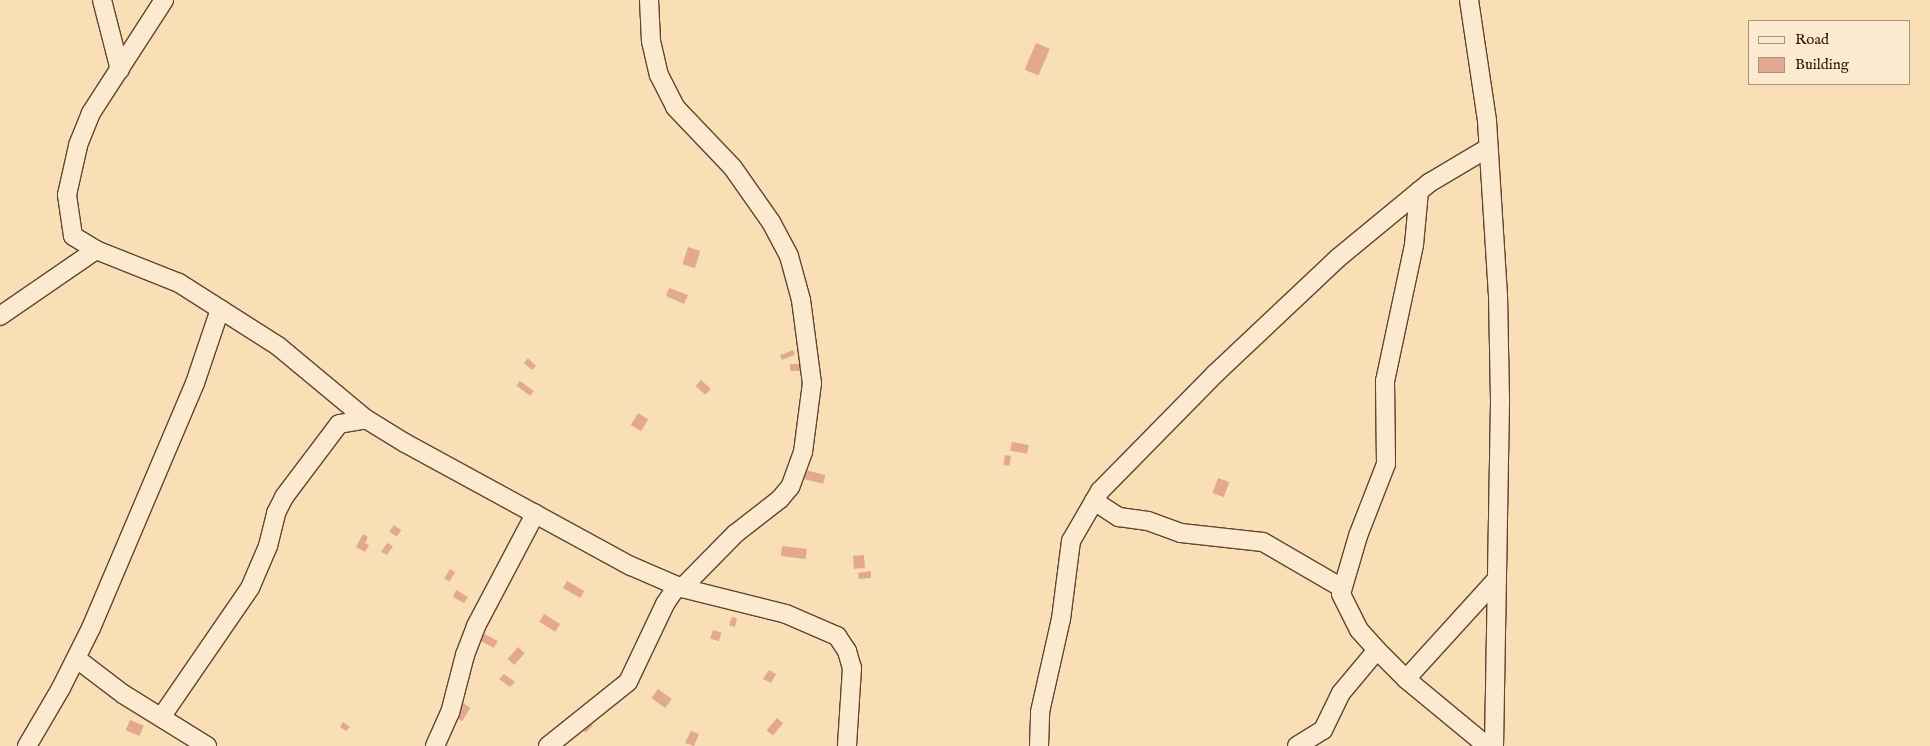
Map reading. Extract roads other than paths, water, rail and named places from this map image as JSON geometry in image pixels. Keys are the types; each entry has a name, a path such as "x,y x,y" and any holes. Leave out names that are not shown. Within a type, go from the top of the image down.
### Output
{"street":[{"path":"102,0 120,70"},
{"path":"164,0 91,113 74,159 67,195 73,236 96,250 179,283 278,346 366,418 405,444 631,566 680,587 786,614 837,636 847,651 852,668 847,746"},
{"path":"548,746 628,682 665,604 735,534 780,499 790,486 803,452 812,383 802,300 788,256 771,222 733,168 674,107 655,58 649,0"},
{"path":"1469,0 1477,45 1488,148 1499,305 1494,746"},
{"path":"1039,746 1040,712 1061,619 1071,541 1094,501 1174,414 1338,258 1419,191 1460,162 1488,148"},
{"path":"1419,191 1414,245 1385,380 1386,464 1342,588 1348,611 1377,650 1406,679 1488,746"},
{"path":"0,316 96,250"},
{"path":"26,746 77,659 195,382 220,309"},
{"path":"162,716 250,588 268,546 276,513 284,497 339,424 366,418"},
{"path":"1094,501 1119,517 1148,521 1181,533 1263,542 1342,588"},
{"path":"435,746 450,713 464,655 476,626 535,514"},
{"path":"1406,679 1497,579"},
{"path":"1297,746 1323,730 1341,694 1377,650"},
{"path":"77,659 123,694 162,716 207,746"}]}
